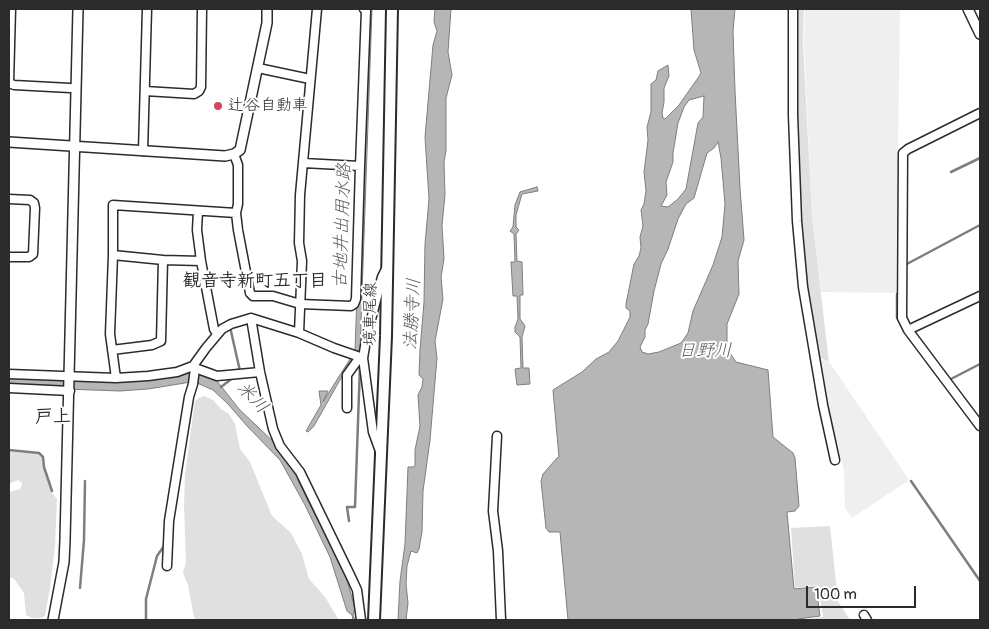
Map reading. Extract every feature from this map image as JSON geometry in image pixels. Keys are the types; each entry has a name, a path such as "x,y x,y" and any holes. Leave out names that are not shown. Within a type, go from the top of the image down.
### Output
{"main road":[{"name":"境車尾線","path":"374,620 382,457 388,267 392,9"}],"street":[{"path":"11,9 9,83 14,85 70,88"},
{"path":"53,620 64,562 78,9"},
{"path":"143,150 147,9"},
{"path":"145,91 194,94 200,90 202,9"},
{"path":"9,142 225,156 234,154 240,150 267,23 267,9"},
{"path":"299,332 302,261 298,243 317,9"},
{"path":"234,154 238,165 238,204 236,213 250,293 253,296 273,296 300,304 352,305 355,302 366,11 364,9"},
{"path":"793,9 793,116 803,287 823,405 835,460"},
{"path":"968,9 980,34"},
{"path":"258,68 310,79"},
{"path":"980,113 908,149 904,153 901,314 908,330 980,426"},
{"path":"303,163 360,166"},
{"path":"9,199 30,200 34,203 35,208 33,254 9,257"},
{"path":"116,378 110,334 113,205 236,213"},
{"path":"198,211 197,230 214,329 217,334"},
{"path":"113,255 163,260 202,261"},
{"path":"112,350 152,345 161,341 163,260"},
{"path":"347,408 347,374 358,357 367,335 382,277 388,267"},
{"path":"908,330 980,296"},
{"path":"168,566 169,521 194,369 217,334 231,324 251,318 299,332 358,357"},
{"path":"251,318 260,372 275,435 280,446 300,472 351,576 357,590 361,620"},
{"path":"358,357 373,432 382,457"},
{"path":"9,388 70,384 188,369 217,376 260,372"},
{"path":"9,374 70,384"},
{"path":"497,436 492,510 498,551 501,620"}],"shaded area":[{"path":"795,9 804,9 803,43 812,217 829,362 817,356 800,228 797,191"},
{"path":"805,9 900,9 896,293 821,292 812,217 804,43"},
{"path":"817,357 830,363 909,480 852,518 845,508 842,461 831,423 826,392"},
{"path":"204,396 213,400 221,409 229,414 235,424 240,449 250,462 272,516 291,533 302,554 309,579 325,597 339,620 198,620 194,618 188,585 183,573 186,562 185,475 195,401"},
{"path":"9,451 38,454 42,458 52,493 57,499 55,546 50,588 45,616 41,618 32,618 26,615 24,593 14,579 9,577 9,492 20,489 22,483 18,480 9,484"},
{"path":"830,526 838,601 850,620 801,620 823,617 818,585 795,588 791,528"}],"water":[{"path":"367,9 372,9 360,351 345,371 314,426 308,432 306,431 321,405 319,391 328,391 323,402 355,351"},
{"path":"435,9 451,9 448,52 452,75 446,98 445,195 442,225 444,259 441,277 443,299 435,341 437,358 430,440 423,491 422,532 419,549 417,553 411,551 407,566 408,603 406,620 398,620 400,581 405,544 408,467 415,466 415,450 420,426 418,395 423,379 419,375 429,199 425,137 433,45 437,31 434,22"},
{"name":"日野川","path":"691,9 735,9 733,31 735,91 744,240 738,261 739,294 727,324 727,341 730,353 736,362 768,370 773,437 793,453 795,458 799,506 795,511 787,512 794,589 816,587 820,616 798,620 568,620 560,532 549,532 546,528 541,481 543,474 559,457 553,390 582,372 596,359 609,352 618,341 630,317 630,311 626,308 626,304 634,264 641,248 640,237 643,226 641,210 646,191 644,172 648,140 647,127 651,112 651,84 656,80 658,71 668,65 669,76 664,88 662,113 665,119 679,105 701,73 694,50","holes":["704,96 703,117 698,123 686,189 668,207 661,206 667,195 666,182 673,162 678,123 684,107 689,100","718,142 725,204 722,237 713,265 693,311 688,333 681,343 659,352 648,354 642,352 640,347 645,337 661,264 678,219 686,204 694,198 707,153"]},
{"path":"537,187 538,191 522,194 516,215 516,227 519,230 516,234 517,261 522,262 523,295 520,295 520,319 525,326 522,337 523,368 529,368 530,384 517,385 515,369 521,368 520,337 515,332 518,319 517,296 513,296 511,262 515,262 514,234 510,231 513,227 515,205 520,192"},
{"path":"190,371 217,381 239,409 280,448 290,461 289,464 294,473 297,474 306,497 338,559 343,565 355,609 353,615 355,620 347,611 330,557 305,505 280,460 213,390 195,382 120,391 9,387 9,377 108,381 164,377"}],"waterway":[{"path":"951,172 980,158"},
{"path":"905,265 980,225"},
{"path":"897,294 897,318"},
{"path":"230,327 240,371"},
{"path":"949,380 980,364"},
{"path":"349,521 347,507 355,507 360,365"},
{"path":"221,387 234,377"},
{"path":"9,450 39,453 43,457 44,467 52,491"},
{"path":"80,588 84,540 85,481"},
{"path":"911,481 980,581"},
{"path":"146,620 146,599 157,556 164,546"}],"place":[{"name":"辻谷自動車","path":"218,106"}],"district":[{"name":"観音寺新町五丁目","path":"255,281"},
{"name":"戸上","path":"53,417"}],"water label":[{"name":"古地井出用水路","path":"343,226"},
{"name":"法勝寺川","path":"413,314"},
{"name":"米川","path":"252,398"}]}
